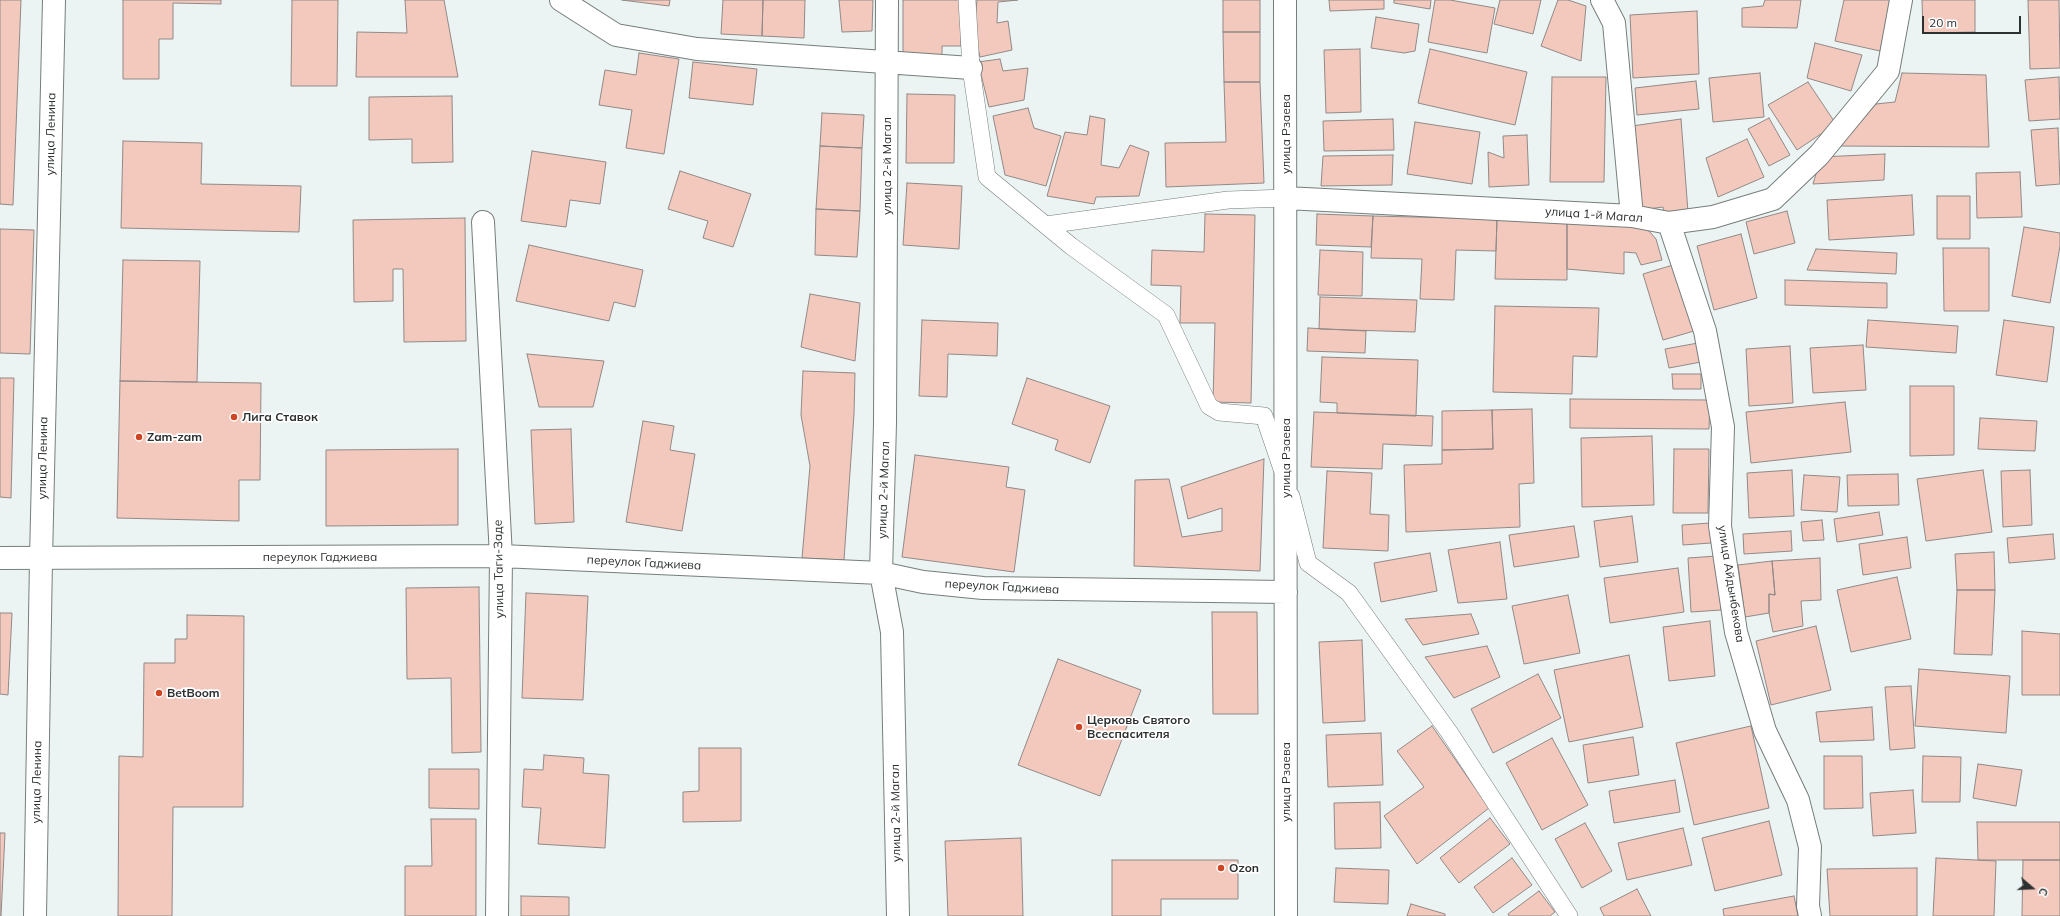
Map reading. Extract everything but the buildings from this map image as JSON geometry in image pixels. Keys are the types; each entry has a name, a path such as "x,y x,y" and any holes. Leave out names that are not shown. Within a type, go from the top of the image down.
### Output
{"street":[{"name":"улица Ленина","path":"35,916 41,559 54,0"},
{"path":"561,0 616,35 696,49 841,58 888,64 971,68"},
{"name":"улица 2-й Магал","path":"888,0 886,423 881,573 892,632 898,916"},
{"name":"улица Рзаева","path":"1285,0 1286,916"},
{"path":"1602,0 1614,23 1632,216"},
{"name":"улица 1-й Магал","path":"1286,198 1632,216 1669,223 1713,217 1773,199 1813,161 1888,71 1901,0"},
{"name":"улица Таги-Заде","path":"483,222 501,556 497,916"},
{"name":"улица Айдынбекова","path":"1669,223 1704,331 1723,427 1720,526 1736,632 1765,731 1798,800 1810,848 1808,906 1810,916"},
{"name":"переулок Гаджиева","path":"0,558 501,556 881,573 923,582 983,588 1286,592"}],"lane":[{"path":"967,0 971,68 987,177 1071,246 1166,315 1209,406 1218,412 1264,416 1286,480 1308,563 1349,593 1449,732 1569,916"},
{"path":"1046,224 1228,200 1286,198"}],"place":[{"name":"Лига Ставок","path":"234,417"},
{"name":"Zam-zam","path":"139,437"},
{"name":"BetBoom","path":"159,693"},
{"name":"Церковь Святого Всеспасителя","path":"1079,727"},
{"name":"Ozon","path":"1221,868"}]}
